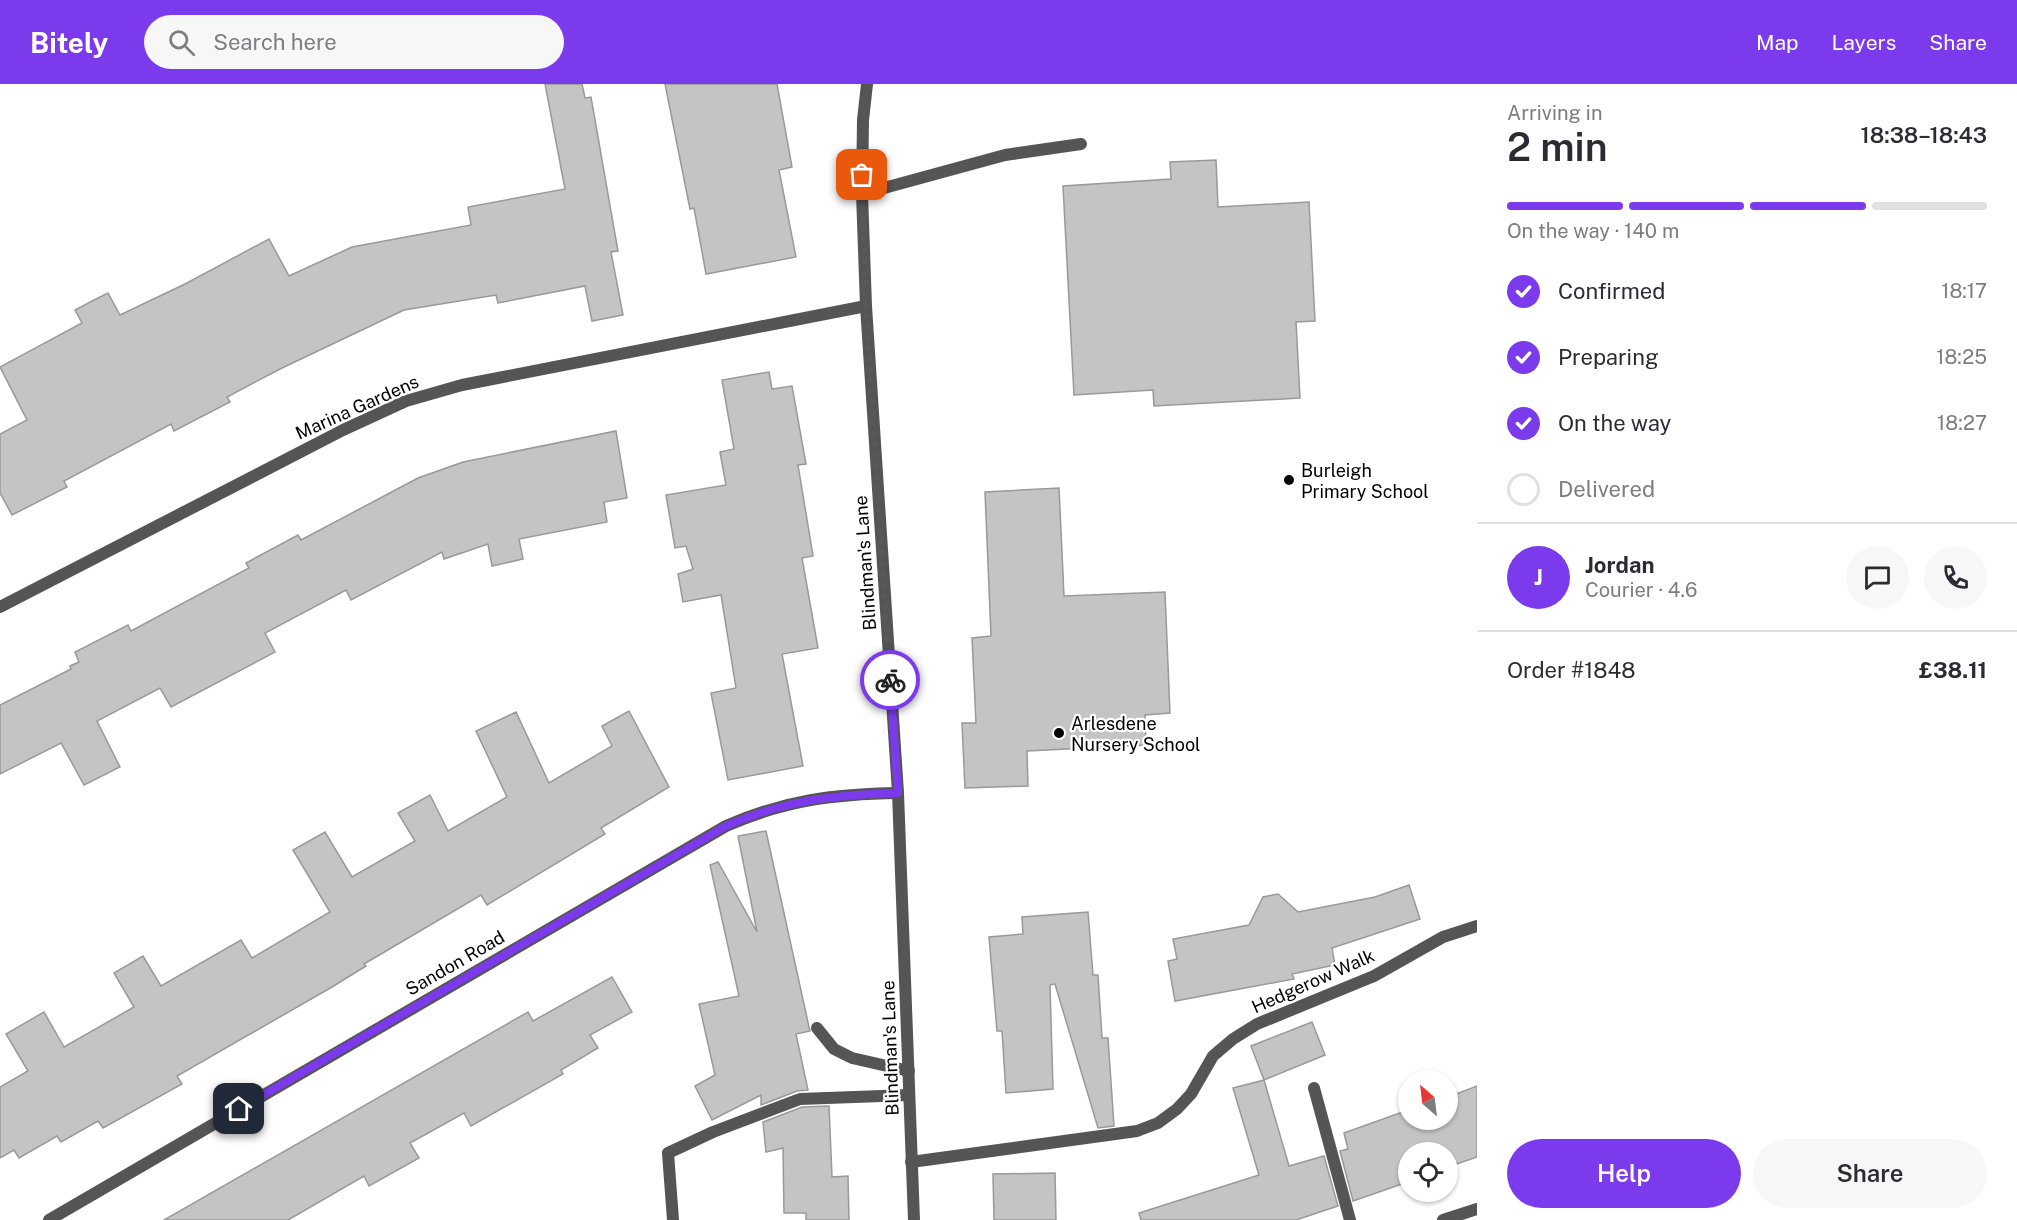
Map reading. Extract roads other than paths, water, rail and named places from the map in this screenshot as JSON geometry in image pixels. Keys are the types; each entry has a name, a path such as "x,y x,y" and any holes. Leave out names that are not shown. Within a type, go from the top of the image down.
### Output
{"street":[{"name":"Blindman's Lane","path":"867,84 863,120 862,194 866,306 898,793 914,1220"},
{"path":"862,194 1005,155 1080,144"},
{"name":"Marina Gardens","path":"0,607 343,429 406,401 462,385 866,306"},
{"name":"Sandon Road","path":"49,1220 726,826 754,813 790,803 855,794 898,793"},
{"name":"Hedgerow Walk","path":"911,1162 1137,1131 1158,1123 1177,1109 1191,1094 1213,1056 1233,1039 1257,1024 1374,976 1443,937 1477,926"},
{"path":"817,1028 834,1049 852,1058 909,1071"},
{"path":"1314,1088 1350,1220"},
{"path":"673,1220 668,1153 713,1132 800,1099 909,1095"},
{"path":"1443,1220 1477,1209"}],"place":[{"name":"Burleigh Primary School","path":"1289,480"},
{"name":"Arlesdene Nursery School","path":"1059,733"}]}
